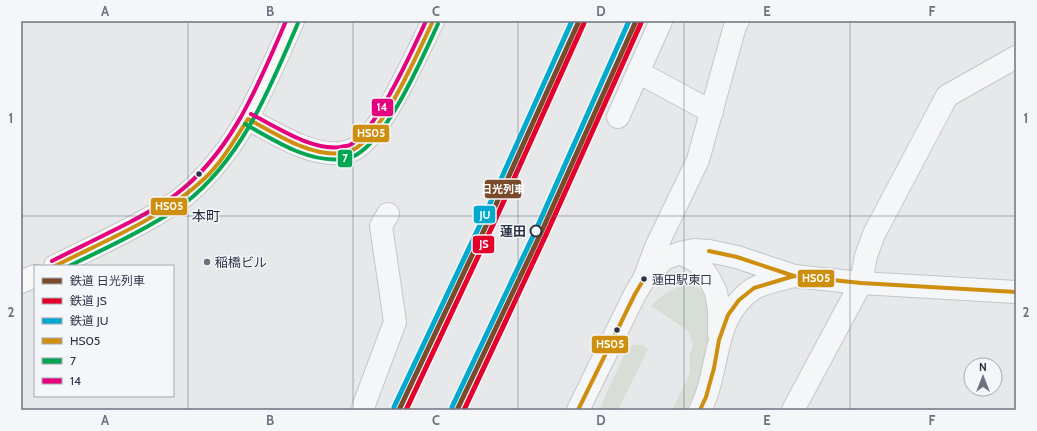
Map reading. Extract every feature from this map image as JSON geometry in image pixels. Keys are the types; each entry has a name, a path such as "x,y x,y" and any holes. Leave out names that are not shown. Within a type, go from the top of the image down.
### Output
{"main road":[{"path":"56,265 130,228 182,198 206,177 227,151 248,119 293,21"},
{"path":"21,282 34,276"}],"street":[{"path":"248,119 288,141 308,148 329,153 342,153 353,150 369,136 390,105 433,21"},
{"path":"618,117 661,21"},
{"path":"578,410 635,294 644,279 656,247 698,160 738,21"},
{"path":"793,410 861,283 866,256 874,234 947,96 1016,56"},
{"path":"638,72 712,112"},
{"path":"362,410 395,322 381,226 388,214"},
{"path":"644,279 664,259 680,252 694,250 709,251 737,257 794,276 861,283 1016,292"},
{"path":"680,252 698,262 709,278 716,292 719,340"},
{"path":"700,410 706,397 714,368 719,340 728,315 739,300 754,288 794,276"}],"shaded area":[{"path":"689,283 702,291 710,311 710,331 700,382 686,410 672,410 690,373 690,355 693,344 688,331 651,306 668,292"},
{"path":"632,345 643,345 648,349 618,410 599,410 624,355"}],"rail line":[{"name":"JU","path":"394,407 488,208 572,21"},
{"name":"日光列車","path":"399,410 493,211 579,21"},
{"name":"JU","path":"452,407 535,232 629,21"},
{"name":"日光列車","path":"457,410 540,235 636,21"},
{"name":"JS","path":"406,410 498,214 584,23"},
{"name":"JS","path":"464,410 545,237 641,23"}],"transit line":[{"name":"14","path":"52,261 155,208 170,199 195,178 213,159 242,116 286,21"},
{"name":"14","path":"251,114 306,142 330,147 350,145 360,137 371,124 382,107 393,89 426,21"},
{"name":"HS05","path":"57,265 153,217 189,192 217,165 248,119 305,148 329,153 341,153 353,150 364,141 388,110 399,91 433,21"},
{"name":"7","path":"71,265 130,236 168,215 184,204 204,186 222,166 252,121 277,72 298,23"},
{"name":"7","path":"245,124 279,143 304,154 329,159 342,159 355,156 368,145 392,114 414,75 438,24"},
{"name":"HS05","path":"709,251 737,257 794,276 805,277"},
{"name":"HS05","path":"700,410 706,397 714,368 719,340 728,315 739,300 754,288 794,276 861,283 1016,292"},
{"name":"HS05","path":"578,410 635,294 644,279"}],"place":[{"name":"蓮田","path":"536,231"},
{"name":"稲橋ビル","path":"207,262"},
{"name":"蓮田駅東口","path":"644,279"}],"district":[{"name":"本町","path":"206,216"}]}
